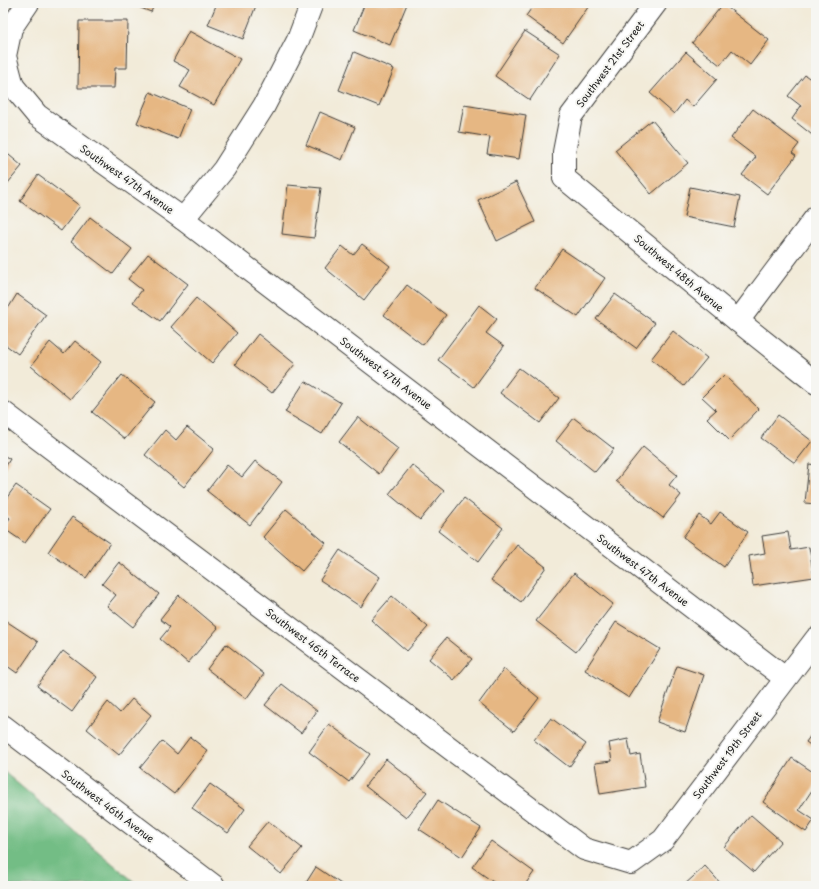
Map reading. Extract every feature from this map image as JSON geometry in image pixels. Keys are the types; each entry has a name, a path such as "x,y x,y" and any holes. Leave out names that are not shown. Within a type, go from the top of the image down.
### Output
{"street":[{"name":"Southwest 47th Avenue","path":"28,3 11,28 5,56 13,86 37,115 183,219 785,678"},
{"path":"183,219 224,169 264,106 298,40 312,3"},
{"name":"Southwest 21st Street","path":"564,152 571,116 656,3"},
{"name":"Southwest 48th Avenue","path":"564,152 564,178 816,383"},
{"path":"738,321 816,217"},
{"name":"Southwest 46th Terrace","path":"3,412 584,849 631,863"},
{"name":"Southwest 19th Street","path":"631,863 663,840 816,639"},
{"name":"Southwest 46th Avenue","path":"3,726 214,886"}],"green space":[{"path":"3,771 139,886 3,886"}],"building":[{"path":"128,3 155,3 151,12"},
{"path":"217,3 257,3 243,39 208,25"},
{"path":"365,3 407,4 390,45 354,30"},
{"path":"535,3 591,3 563,43 526,16"},
{"path":"723,4 769,40 750,65 732,50 720,65 692,43"},
{"path":"79,21 128,21 127,68 115,68 114,88 78,88"},
{"path":"189,31 240,59 214,105 180,87 190,70 173,61"},
{"path":"525,31 560,54 530,100 495,76"},
{"path":"354,52 394,69 379,106 339,90"},
{"path":"686,52 717,79 693,107 685,100 674,114 650,93"},
{"path":"805,75 816,83 816,138 792,119 801,106 788,96"},
{"path":"150,92 190,109 178,139 137,123"},
{"path":"464,105 526,115 519,159 487,154 490,137 459,132"},
{"path":"753,109 799,144 792,153 796,156 767,194 742,175 756,157 731,138"},
{"path":"320,112 355,127 342,160 306,145"},
{"path":"652,120 688,163 651,194 615,150"},
{"path":"3,150 22,166 3,189"},
{"path":"38,175 80,206 61,231 20,201"},
{"path":"516,182 535,222 497,241 478,200"},
{"path":"288,185 321,188 314,238 282,234"},
{"path":"690,187 740,197 734,227 684,217"},
{"path":"90,217 132,249 113,274 71,242"},
{"path":"362,244 390,266 364,300 325,268 342,246 353,255"},
{"path":"562,249 605,278 578,317 535,288"},
{"path":"148,254 188,284 160,321 133,302 142,290 128,279"},
{"path":"407,285 446,315 423,345 384,315"},
{"path":"17,294 46,315 18,354 3,343 3,302 9,307"},
{"path":"615,294 655,323 636,348 596,319"},
{"path":"196,298 237,333 212,363 171,327"},
{"path":"479,305 497,319 486,333 504,346 474,387 438,360"},
{"path":"673,331 707,358 684,386 651,359"},
{"path":"258,334 295,364 272,393 235,364"},
{"path":"75,341 101,362 70,399 31,366 50,342 64,354"},
{"path":"519,368 559,398 540,423 500,393"},
{"path":"122,375 155,402 125,439 92,412"},
{"path":"724,375 759,409 729,440 707,418 716,410 702,397"},
{"path":"305,381 341,403 322,434 285,412"},
{"path":"778,415 812,441 795,463 761,438"},
{"path":"358,417 398,449 379,474 339,442"},
{"path":"574,418 614,449 595,472 556,441"},
{"path":"187,427 214,449 184,487 145,455 165,430 176,440"},
{"path":"643,447 677,475 669,485 681,495 663,518 616,481"},
{"path":"3,455 10,459 3,471"},
{"path":"255,461 282,482 250,525 207,491 227,465 242,477"},
{"path":"809,464 816,465 816,504 805,503"},
{"path":"412,465 444,491 420,520 389,494"},
{"path":"16,485 50,509 25,543 3,528 10,518 3,513 3,503"},
{"path":"464,498 503,528 478,562 438,531"},
{"path":"286,509 326,543 302,571 263,537"},
{"path":"720,512 748,532 724,567 683,537 699,515 711,524"},
{"path":"72,517 110,543 86,578 48,552"},
{"path":"788,532 791,550 809,547 814,577 753,586 749,556 765,553 762,536"},
{"path":"517,545 546,567 521,602 491,580"},
{"path":"340,550 380,577 361,607 320,580"},
{"path":"119,562 159,594 133,627 107,606 116,595 102,584"},
{"path":"574,573 613,604 576,652 536,621"},
{"path":"179,595 218,628 188,663 160,639 170,627 160,619"},
{"path":"392,596 428,627 407,651 371,620"},
{"path":"3,619 38,642 17,673 3,663"},
{"path":"616,622 660,649 629,698 585,670"},
{"path":"446,638 472,659 454,680 429,659"},
{"path":"226,644 264,674 246,699 207,669"},
{"path":"63,651 97,677 72,712 37,686"},
{"path":"677,666 704,675 685,732 657,722"},
{"path":"504,669 539,698 514,731 479,703"},
{"path":"282,684 317,711 301,733 265,705"},
{"path":"132,699 151,715 119,755 87,729 108,702 120,713"},
{"path":"551,718 586,744 569,767 534,740"},
{"path":"329,724 370,754 349,782 309,752"},
{"path":"816,728 816,749 806,742"},
{"path":"190,737 208,751 174,794 140,768 162,741 177,754"},
{"path":"628,739 631,756 640,754 645,787 600,794 595,763 612,761 609,743"},
{"path":"792,758 816,774 816,784 799,810 814,820 806,832 763,802"},
{"path":"386,759 427,792 406,818 365,786"},
{"path":"210,784 245,809 228,833 192,808"},
{"path":"438,800 481,828 462,857 419,829"},
{"path":"751,815 781,841 754,872 724,847"},
{"path":"268,821 302,848 281,874 247,846"},
{"path":"491,841 534,872 524,886 499,886 472,867"},
{"path":"705,866 723,886 683,886"},
{"path":"316,867 344,886 304,886"}]}
